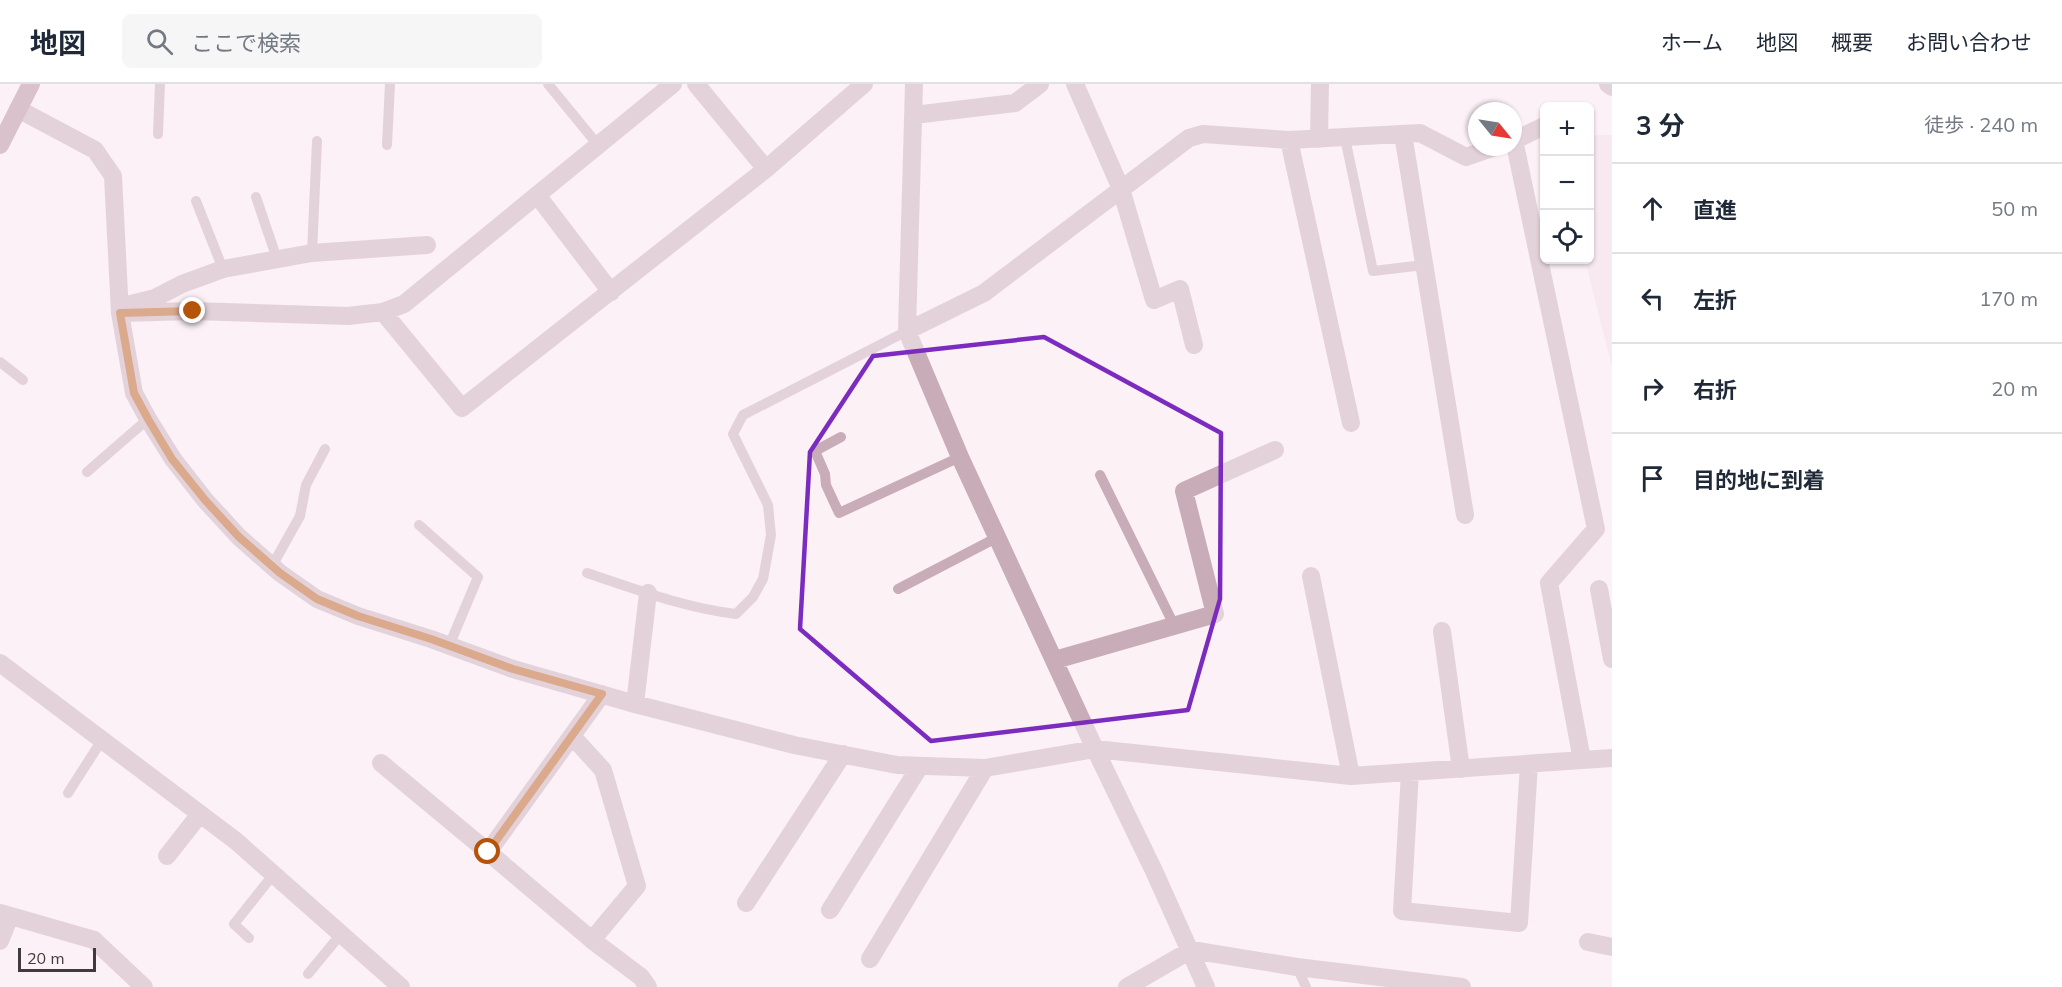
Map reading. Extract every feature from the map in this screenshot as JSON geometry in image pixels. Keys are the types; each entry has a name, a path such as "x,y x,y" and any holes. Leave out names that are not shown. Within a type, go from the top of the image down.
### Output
{"street":[{"path":"0,145 31,84"},
{"path":"120,310 348,316 383,312 404,304 673,84"},
{"path":"696,84 766,169"},
{"path":"383,312 462,408 766,169 864,84"},
{"path":"914,84 907,331 960,457 1191,950 1206,987"},
{"path":"914,115 1015,103 1040,84"},
{"path":"1075,84 1121,189 1154,300 1180,289 1194,345"},
{"path":"1319,139 1320,84"},
{"path":"1608,84 1612,87"},
{"path":"18,109 95,150 113,177 120,310 134,393 172,459 239,537 272,566 317,599 358,616 513,669 635,704 794,745 897,765 985,768 1095,749 1350,776 1612,758"},
{"path":"1522,136 1540,128"},
{"path":"907,331 984,293 1190,138 1203,134 1289,140 1420,134 1466,157 1469,156"},
{"path":"1403,134 1465,515"},
{"path":"1289,140 1351,423"},
{"path":"1517,156 1596,529 1549,583 1582,760"},
{"path":"537,195 611,292"},
{"path":"120,310 223,269 312,253 427,245"},
{"path":"1055,660 1215,614 1184,491 1275,450"},
{"path":"1311,576 1350,776"},
{"path":"1599,589 1612,659"},
{"path":"635,704 648,593"},
{"path":"1443,631 1461,769"},
{"path":"0,663 236,841 401,987"},
{"path":"488,852 602,694"},
{"path":"572,736 603,770 637,886 592,940"},
{"path":"746,903 843,754"},
{"path":"381,763 592,940 641,977 648,987"},
{"path":"1410,772 1402,911 1519,923 1529,764"},
{"path":"830,910 920,766"},
{"path":"870,959 985,768"},
{"path":"167,856 200,814"},
{"path":"0,941 5,914 94,940 144,987"},
{"path":"1588,942 1612,947"},
{"path":"1135,985 1191,950 1297,967 1462,987"}],"lane":[{"path":"158,134 160,84"},
{"path":"387,145 390,84"},
{"path":"548,84 598,145"},
{"path":"1345,138 1373,272 1424,265"},
{"path":"312,253 318,141"},
{"path":"256,197 277,259"},
{"path":"196,201 223,269"},
{"path":"587,573 648,593 736,614 753,597 763,579 771,535 768,505 733,434 743,415 907,331"},
{"path":"0,362 23,380"},
{"path":"87,472 148,419"},
{"path":"841,437 815,451 825,474 826,485 839,513 960,457"},
{"path":"272,566 300,516 306,485 325,449"},
{"path":"1100,475 1174,627"},
{"path":"419,525 478,577 449,646"},
{"path":"898,588 998,537"},
{"path":"68,793 102,740"},
{"path":"249,938 234,924 273,875"},
{"path":"308,974 341,934"},
{"path":"1297,967 1306,987"}],"highlighted area":[{"path":"1044,337 1221,433 1220,599 1188,710 931,741 800,629 810,452 873,356"}],"shaded area":[{"path":"1594,135 1612,135 1612,367 1586,264 1594,264"}],"route":[{"path":"193,311 120,313 134,393 172,459 239,537 280,573 317,599 358,616 431,639 513,669 602,694 488,852"}]}
